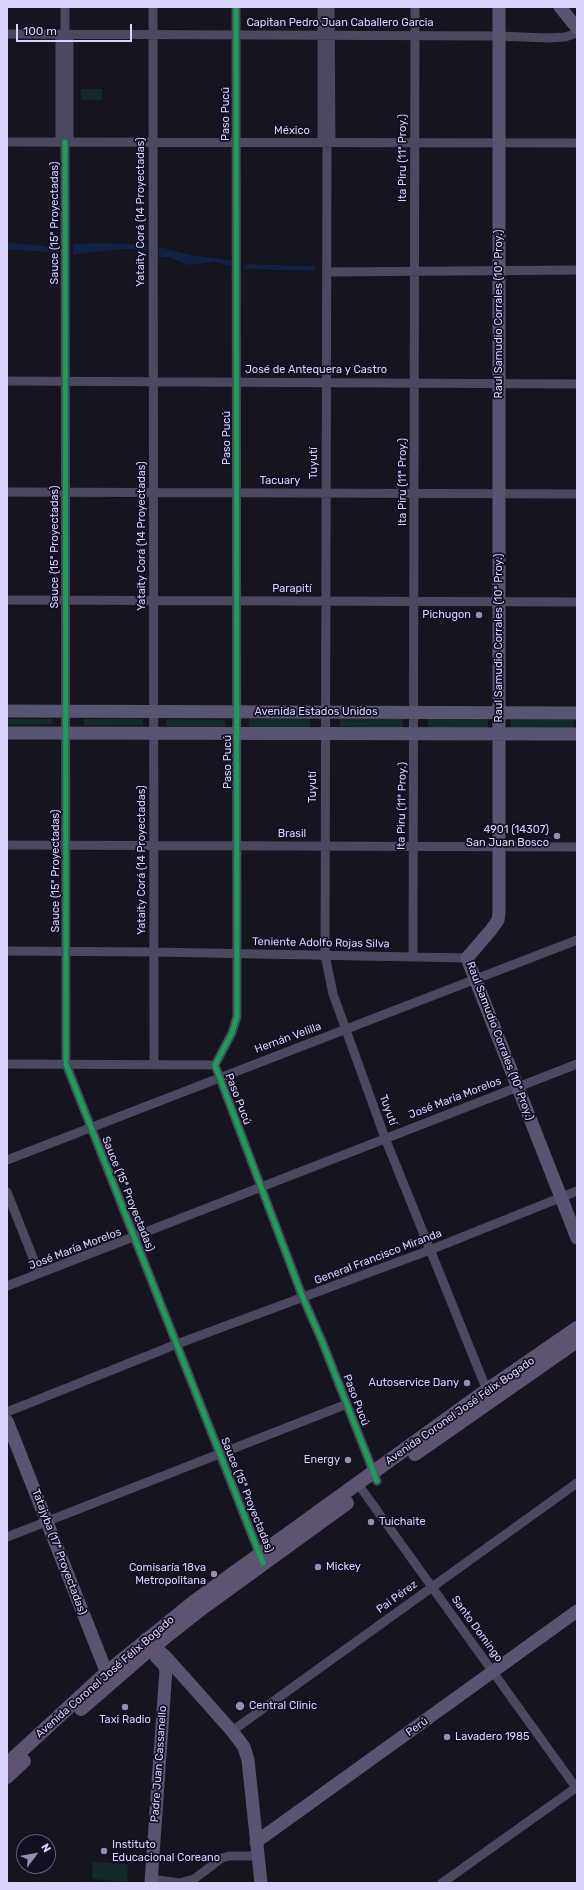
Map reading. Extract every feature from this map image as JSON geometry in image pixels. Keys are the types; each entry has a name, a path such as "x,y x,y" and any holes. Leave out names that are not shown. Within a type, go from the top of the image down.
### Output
{"main road":[{"name":"Avenida Coronel José Félix Bogado","path":"7,1764 147,1645 261,1558 489,1395 576,1335"},
{"name":"Avenida Coronel José Félix Bogado","path":"7,1777 108,1678"}],"street":[{"name":"Sauce (15ª Proyectadas)","path":"65,7 66,1064 261,1558"},
{"name":"Yataity Corá (14 Proyectadas)","path":"153,7 155,846 154,1064"},
{"name":"Paso Pucú","path":"236,7 238,601 237,1016 232,1033 215,1065 262,1186 303,1298 347,1404 375,1477"},
{"name":"Tuyutí","path":"322,7 326,35 327,143 325,955 333,994 385,1138 489,1395"},
{"name":"Tuyutí","path":"326,35 330,7"},
{"name":"Ita Piru (11ª Proy.)","path":"413,957 415,734 415,7"},
{"name":"Raul Samudio Corrales (10ª Proy.)","path":"499,7 498,920 467,958 577,1238"},
{"path":"561,8 577,28"},
{"name":"Capitan Pedro Juan Caballero Garcia","path":"7,34 499,36 548,38 565,37 577,33"},
{"name":"México","path":"7,142 577,143"},
{"path":"327,272 577,270"},
{"name":"José de Antequera y Castro","path":"7,381 577,384"},
{"name":"Tacuary","path":"7,492 577,494"},
{"name":"Parapití","path":"7,600 577,602"},
{"name":"Avenida Estados Unidos","path":"7,711 577,713"},
{"name":"Avenida Estados Unidos","path":"7,733 577,734"},
{"name":"Brasil","path":"7,845 577,847"},
{"name":"Hernán Velilla","path":"7,1160 577,940"},
{"name":"Teniente Adolfo Rojas Silva","path":"7,951 237,953 467,958"},
{"path":"7,1064 215,1065"},
{"name":"José María Morelos","path":"7,1286 577,1064"},
{"name":"General Francisco Miranda","path":"7,1412 177,1344 430,1250 577,1191"},
{"path":"7,1192 39,1273"},
{"path":"7,1537 347,1404"},
{"name":"Tatajyba (17ª Proyectadas)","path":"7,1421 108,1678"},
{"name":"Pai Pérez","path":"232,1731 577,1483"},
{"name":"Santo Domingo","path":"360,1487 577,1788"},
{"name":"Perú","path":"256,1842 494,1673 577,1611"},
{"path":"147,1645 166,1657 232,1731 244,1747 248,1760 261,1883"},
{"name":"Padre Juan Cassanello","path":"147,1645 166,1669 151,1881"},
{"path":"164,1696 169,1687 176,1684 194,1690"},
{"path":"442,1883 577,1788"},
{"path":"151,1881 179,1883 194,1879 222,1858 229,1856 258,1856"}],"green space":[{"path":"81,89 102,89 102,100 81,100"},
{"path":"310,718 310,727 249,727 249,719"},
{"path":"574,718 573,729 511,729 510,719"},
{"path":"7,719 52,719 52,724 7,725"},
{"path":"84,719 143,719 143,725 84,725"},
{"path":"166,719 225,720 226,726 166,726"},
{"path":"340,719 403,719 403,728 340,727"},
{"path":"428,719 488,719 488,729 428,728"},
{"path":"93,1862 128,1864 127,1882 92,1879"}],"water":[{"path":"7,242 58,248 58,253 7,249"},
{"path":"101,243 147,245 147,252 137,249 118,249 73,255 73,244"},
{"path":"159,247 190,255 231,260 231,266 216,262 188,265 169,257 159,257"},
{"path":"244,264 315,266 315,271 244,269"}],"cycle path":[{"path":"236,7 237,1016 232,1033 215,1065 303,1298 322,1341 377,1481"},
{"path":"65,142 66,1064 263,1563"}],"place":[{"name":"Pichugon","path":"479,615"},
{"name":"4901 (14307) San Juan Bosco","path":"557,836"},
{"name":"Autoservice Dany","path":"467,1383"},
{"name":"Energy","path":"348,1460"},
{"name":"Tuichaite","path":"371,1522"},
{"name":"Mickey","path":"318,1567"},
{"name":"Comisaría 18va Metropolitana","path":"214,1574"},
{"name":"Central Clinic","path":"240,1706"},
{"name":"Taxi Radio","path":"125,1707"},
{"name":"Lavadero 1985","path":"447,1737"},
{"name":"Instituto Educacional Coreano","path":"104,1851"}]}
